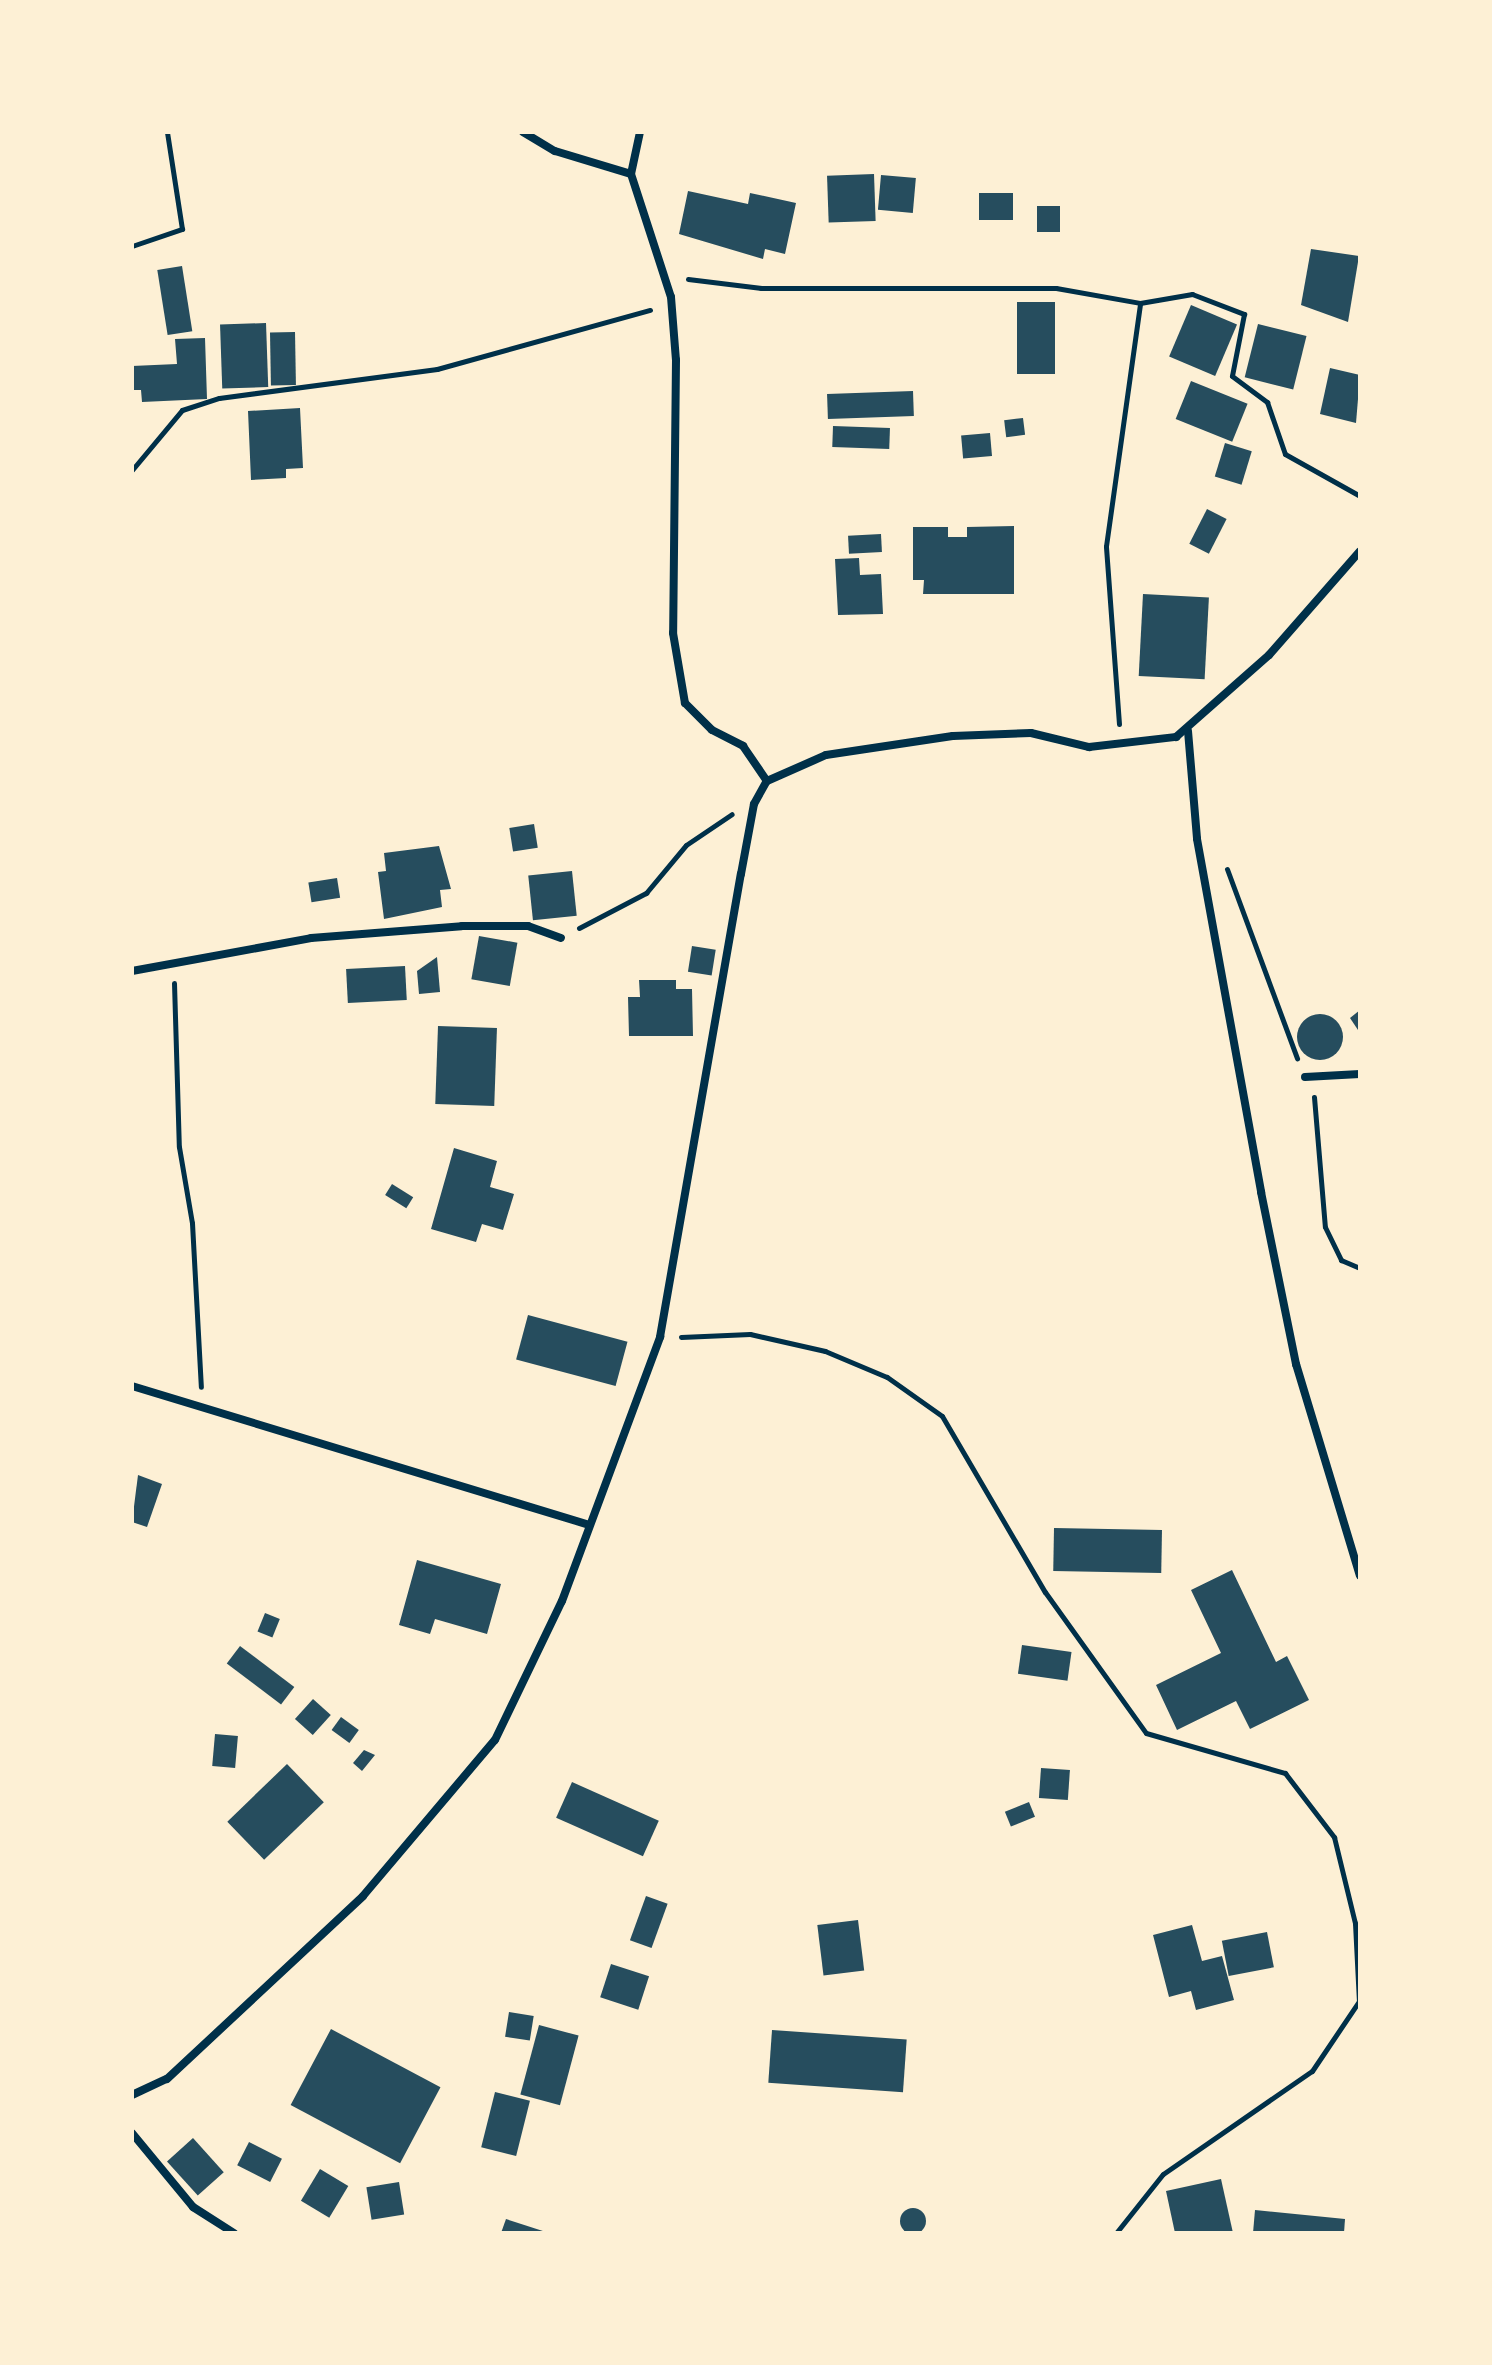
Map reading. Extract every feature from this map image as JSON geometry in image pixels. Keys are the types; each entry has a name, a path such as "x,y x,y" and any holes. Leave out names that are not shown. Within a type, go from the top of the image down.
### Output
{"street":[{"path":"523,132 555,151 631,174"},
{"path":"640,132 631,174 671,301 680,533 673,633 685,703 712,730 743,746 767,781"},
{"path":"132,2095 167,2079 363,1896 486,1752 562,1601 586,1524 660,1337 754,804 767,781 826,755 953,736 1031,733 1089,747 1121,745 1188,731 1360,551"},
{"path":"1188,731 1197,839 1261,1192 1296,1364 1360,1576"},
{"path":"132,971 311,938 462,926 528,926 561,938"},
{"path":"1305,1077 1360,1074"},
{"path":"132,1386 586,1524"},
{"path":"132,2133 193,2207 234,2233"}],"path":[{"path":"132,246 182,229 167,132"},
{"path":"132,470 182,410 219,398 437,369 671,301 691,275 761,288 1056,288 1140,303 1192,294 1244,314 1232,376 1267,402 1285,454 1360,496"},
{"path":"1121,745 1106,546 1140,303"},
{"path":"561,938 646,893 686,845 754,804"},
{"path":"1221,853 1316,1102 1325,1227 1341,1260 1360,1268"},
{"path":"173,962 200,1408"},
{"path":"660,1337 750,1334 825,1351 887,1377 942,1416 1045,1592 1146,1733 1285,1773 1334,1837 1355,1923 1359,2001 1312,2071 1163,2174 1116,2233"}],"building":[{"path":"874,174 876,221 829,223 827,176"},
{"path":"881,175 916,178 913,213 878,210"},
{"path":"688,191 748,204 750,193 796,203 785,254 765,249 763,259 679,234"},
{"path":"979,193 1013,193 1013,220 979,220"},
{"path":"1037,206 1060,206 1060,232 1037,232"},
{"path":"1311,249 1359,256 1348,322 1301,305"},
{"path":"182,266 192,331 168,335 157,270"},
{"path":"1017,302 1055,302 1055,374 1017,374"},
{"path":"1191,305 1237,325 1215,376 1169,357"},
{"path":"266,323 268,387 222,389 220,325"},
{"path":"1258,324 1307,336 1293,389 1245,377"},
{"path":"270,332 295,332 296,385 271,385"},
{"path":"205,338 207,399 142,402 141,390 133,390 132,366 177,364 175,339"},
{"path":"1330,368 1360,375 1356,423 1320,414"},
{"path":"1191,381 1248,404 1232,442 1176,419"},
{"path":"913,391 914,416 828,419 827,394"},
{"path":"300,408 303,468 286,469 286,478 251,480 248,411"},
{"path":"1023,418 1025,435 1006,437 1004,420"},
{"path":"833,426 890,428 889,449 832,447"},
{"path":"990,433 992,456 963,458 961,436"},
{"path":"1225,443 1252,451 1242,485 1215,476"},
{"path":"1207,509 1227,519 1209,554 1189,544"},
{"path":"1014,526 1014,594 923,594 924,580 913,580 913,527 948,527 948,537 967,537 967,527"},
{"path":"881,534 882,552 849,554 848,536"},
{"path":"859,558 860,575 881,574 883,614 838,615 835,559"},
{"path":"1143,594 1209,597 1205,679 1139,676"},
{"path":"534,824 538,848 513,852 509,828"},
{"path":"439,846 451,889 440,890 442,907 384,919 378,872 386,871 384,853"},
{"path":"572,871 577,916 533,920 528,876"},
{"path":"337,878 340,898 311,902 308,883"},
{"path":"479,936 517,943 510,986 471,979"},
{"path":"692,946 716,950 712,975 688,972"},
{"path":"437,957 440,992 419,994 417,971"},
{"path":"405,966 407,1000 348,1003 346,969"},
{"path":"639,980 676,980 676,989 692,989 693,1036 629,1036 628,997 640,997"},
{"path":"1360,1010 1360,1033 1350,1018"},
{"path":"1320,1014 1336,1021 1343,1037 1336,1053 1320,1060 1304,1053 1297,1037 1304,1021"},
{"path":"438,1026 497,1028 494,1106 435,1104"},
{"path":"454,1148 497,1161 490,1187 514,1194 503,1230 482,1224 476,1242 431,1229"},
{"path":"392,1184 413,1197 406,1208 385,1195"},
{"path":"528,1315 627,1342 616,1386 516,1359"},
{"path":"138,1475 162,1484 147,1527 132,1522"},
{"path":"1054,1528 1162,1530 1161,1573 1053,1571"},
{"path":"417,1560 501,1584 487,1634 435,1619 430,1634 399,1625"},
{"path":"1232,1570 1276,1662 1287,1656 1309,1700 1250,1729 1236,1701 1177,1730 1156,1685 1221,1653 1191,1590"},
{"path":"265,1613 280,1619 272,1638 258,1632"},
{"path":"1022,1645 1072,1652 1067,1681 1018,1674"},
{"path":"240,1646 294,1687 281,1704 227,1664"},
{"path":"313,1699 331,1715 313,1735 295,1719"},
{"path":"341,1717 359,1730 349,1743 332,1730"},
{"path":"215,1734 238,1736 235,1768 212,1766"},
{"path":"364,1750 375,1755 362,1771 353,1763"},
{"path":"287,1764 324,1802 264,1860 227,1822"},
{"path":"1041,1768 1070,1770 1068,1800 1039,1798"},
{"path":"572,1782 659,1821 643,1856 556,1818"},
{"path":"1029,1802 1035,1817 1011,1827 1005,1812"},
{"path":"646,1896 668,1904 652,1948 630,1940"},
{"path":"858,1920 864,1971 824,1976 817,1925"},
{"path":"1192,1925 1202,1961 1222,1956 1234,2000 1196,2010 1191,1991 1169,1997 1153,1935"},
{"path":"1267,1932 1274,1967 1229,1976 1222,1941"},
{"path":"611,1964 649,1976 638,2010 600,1997"},
{"path":"509,2012 534,2016 530,2041 505,2037"},
{"path":"539,2025 579,2036 560,2105 520,2095"},
{"path":"331,2029 440,2087 400,2163 291,2105"},
{"path":"772,2030 907,2039 903,2092 768,2083"},
{"path":"495,2092 530,2101 516,2156 481,2147"},
{"path":"193,2138 224,2172 198,2196 167,2161"},
{"path":"249,2142 282,2159 270,2182 237,2165"},
{"path":"320,2169 348,2186 329,2218 301,2201"},
{"path":"1221,2179 1233,2233 1175,2233 1166,2191"},
{"path":"399,2182 404,2215 372,2220 366,2187"},
{"path":"913,2208 923,2211 926,2221 923,2231 913,2234 903,2231 900,2221 903,2211"},
{"path":"1255,2210 1345,2219 1344,2233 1253,2233"},
{"path":"506,2219 546,2232 546,2233 501,2233"}]}
